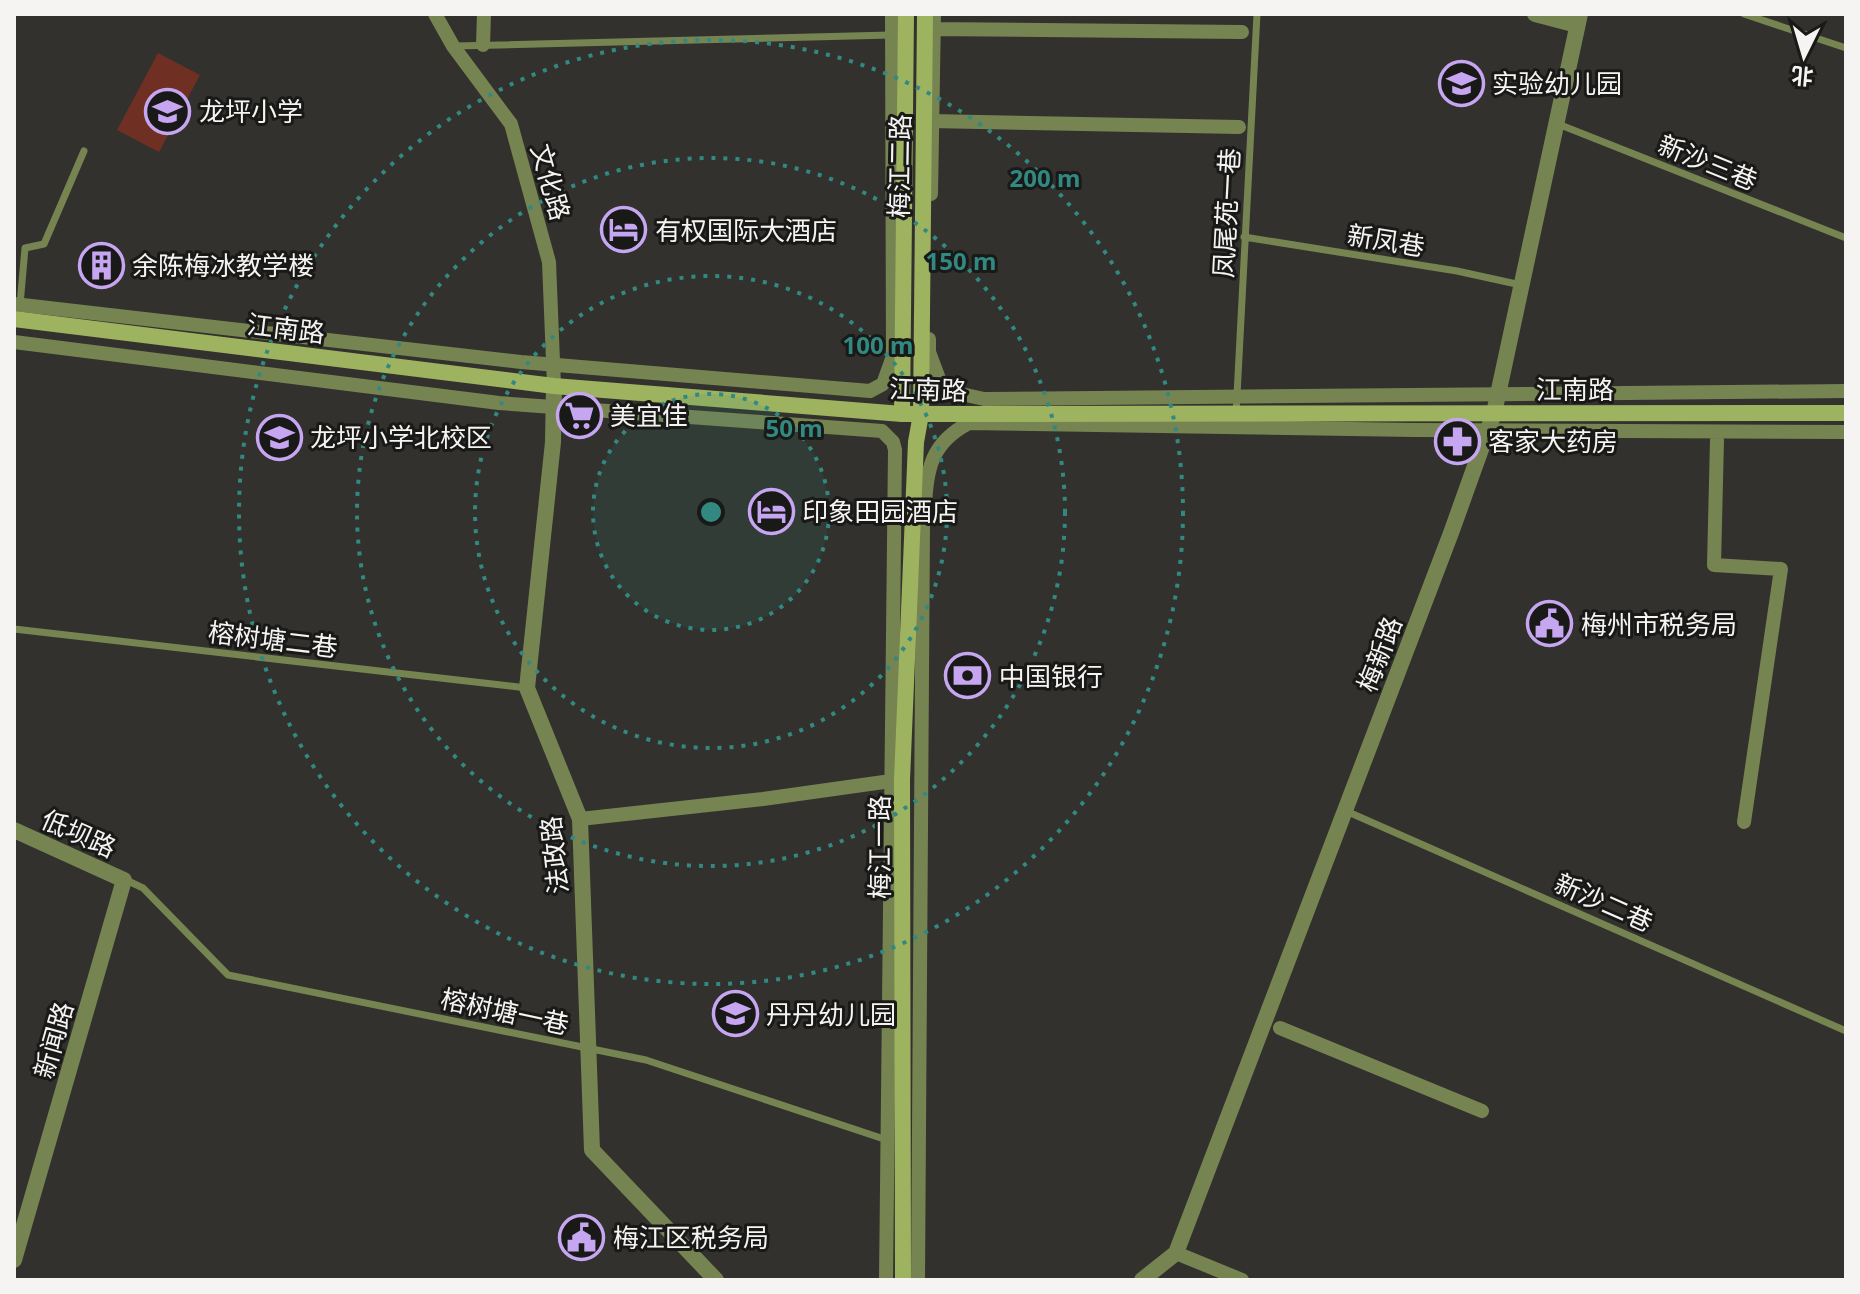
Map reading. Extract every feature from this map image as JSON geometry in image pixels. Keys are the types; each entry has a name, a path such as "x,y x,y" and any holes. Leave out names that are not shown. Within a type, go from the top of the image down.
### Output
{"main road":[{"name":"梅江二路","path":"902,414 899,35 906,14"},
{"name":"梅江二路","path":"921,414 927,22"},
{"name":"江南路","path":"16,310 554,386 902,414 1846,413"},
{"name":"梅江一路","path":"903,1280 905,1146 897,780 916,442 921,414"}],"street":[{"name":"文化路","path":"435,14 453,46 511,124 549,262 554,386"},
{"path":"483,45 484,14"},
{"path":"16,310 553,365 870,391 883,384 893,356 899,35 892,14"},
{"path":"934,14 929,352 941,384 957,393 984,399 1846,391"},
{"path":"1110,31 1111,14"},
{"path":"1535,14 1578,19"},
{"name":"梅新路","path":"1176,1253 1494,413 1578,19"},
{"path":"927,22 1110,31 1242,32"},
{"path":"929,121 1239,127"},
{"path":"14,342 499,403 882,431 887,435 895,450 897,780 886,1280"},
{"name":"法政路","path":"554,386 553,442 527,688 580,819 592,1150 716,1280"},
{"path":"918,1280 923,525 930,464 950,434 969,423 1846,432"},
{"path":"1717,440 1714,565 1781,569 1744,822"},
{"path":"580,819 763,799 897,780"},
{"name":"低坝路","path":"14,830 124,880"},
{"name":"新闻路","path":"14,1260 124,880"},
{"path":"1280,1028 1482,1111"},
{"path":"1142,1280 1176,1253 1242,1280"}],"lane":[{"name":"凤尾苑一巷","path":"1236,414 1257,14"},
{"path":"1744,14 1846,48"},
{"path":"453,46 899,35"},
{"name":"新沙三巷","path":"1556,124 1846,238"},
{"path":"16,310 25,248 44,244 84,151"},
{"name":"新凤巷","path":"1244,237 1457,271 1521,285"},
{"name":"榕树塘二巷","path":"14,629 527,688"},
{"name":"新沙二巷","path":"1345,810 1846,1031"},
{"name":"榕树塘一巷","path":"124,880 143,888 228,975 646,1060 905,1146"}],"shaded area":[{"path":"158,53 200,75 159,152 117,130"}],"place":[{"name":"实验幼儿园","path":"1461,83"},
{"name":"龙坪小学","path":"168,111"},
{"name":"有权国际大酒店","path":"624,230"},
{"name":"余陈梅冰教学楼","path":"101,265"},
{"name":"美宜佳","path":"579,415"},
{"name":"龙坪小学北校区","path":"279,437"},
{"name":"客家大药房","path":"1457,441"},
{"name":"印象田园酒店","path":"771,511"},
{"name":"梅州市税务局","path":"1550,624"},
{"name":"中国银行","path":"968,676"},
{"name":"丹丹幼儿园","path":"735,1014"},
{"name":"梅江区税务局","path":"582,1237"}]}
